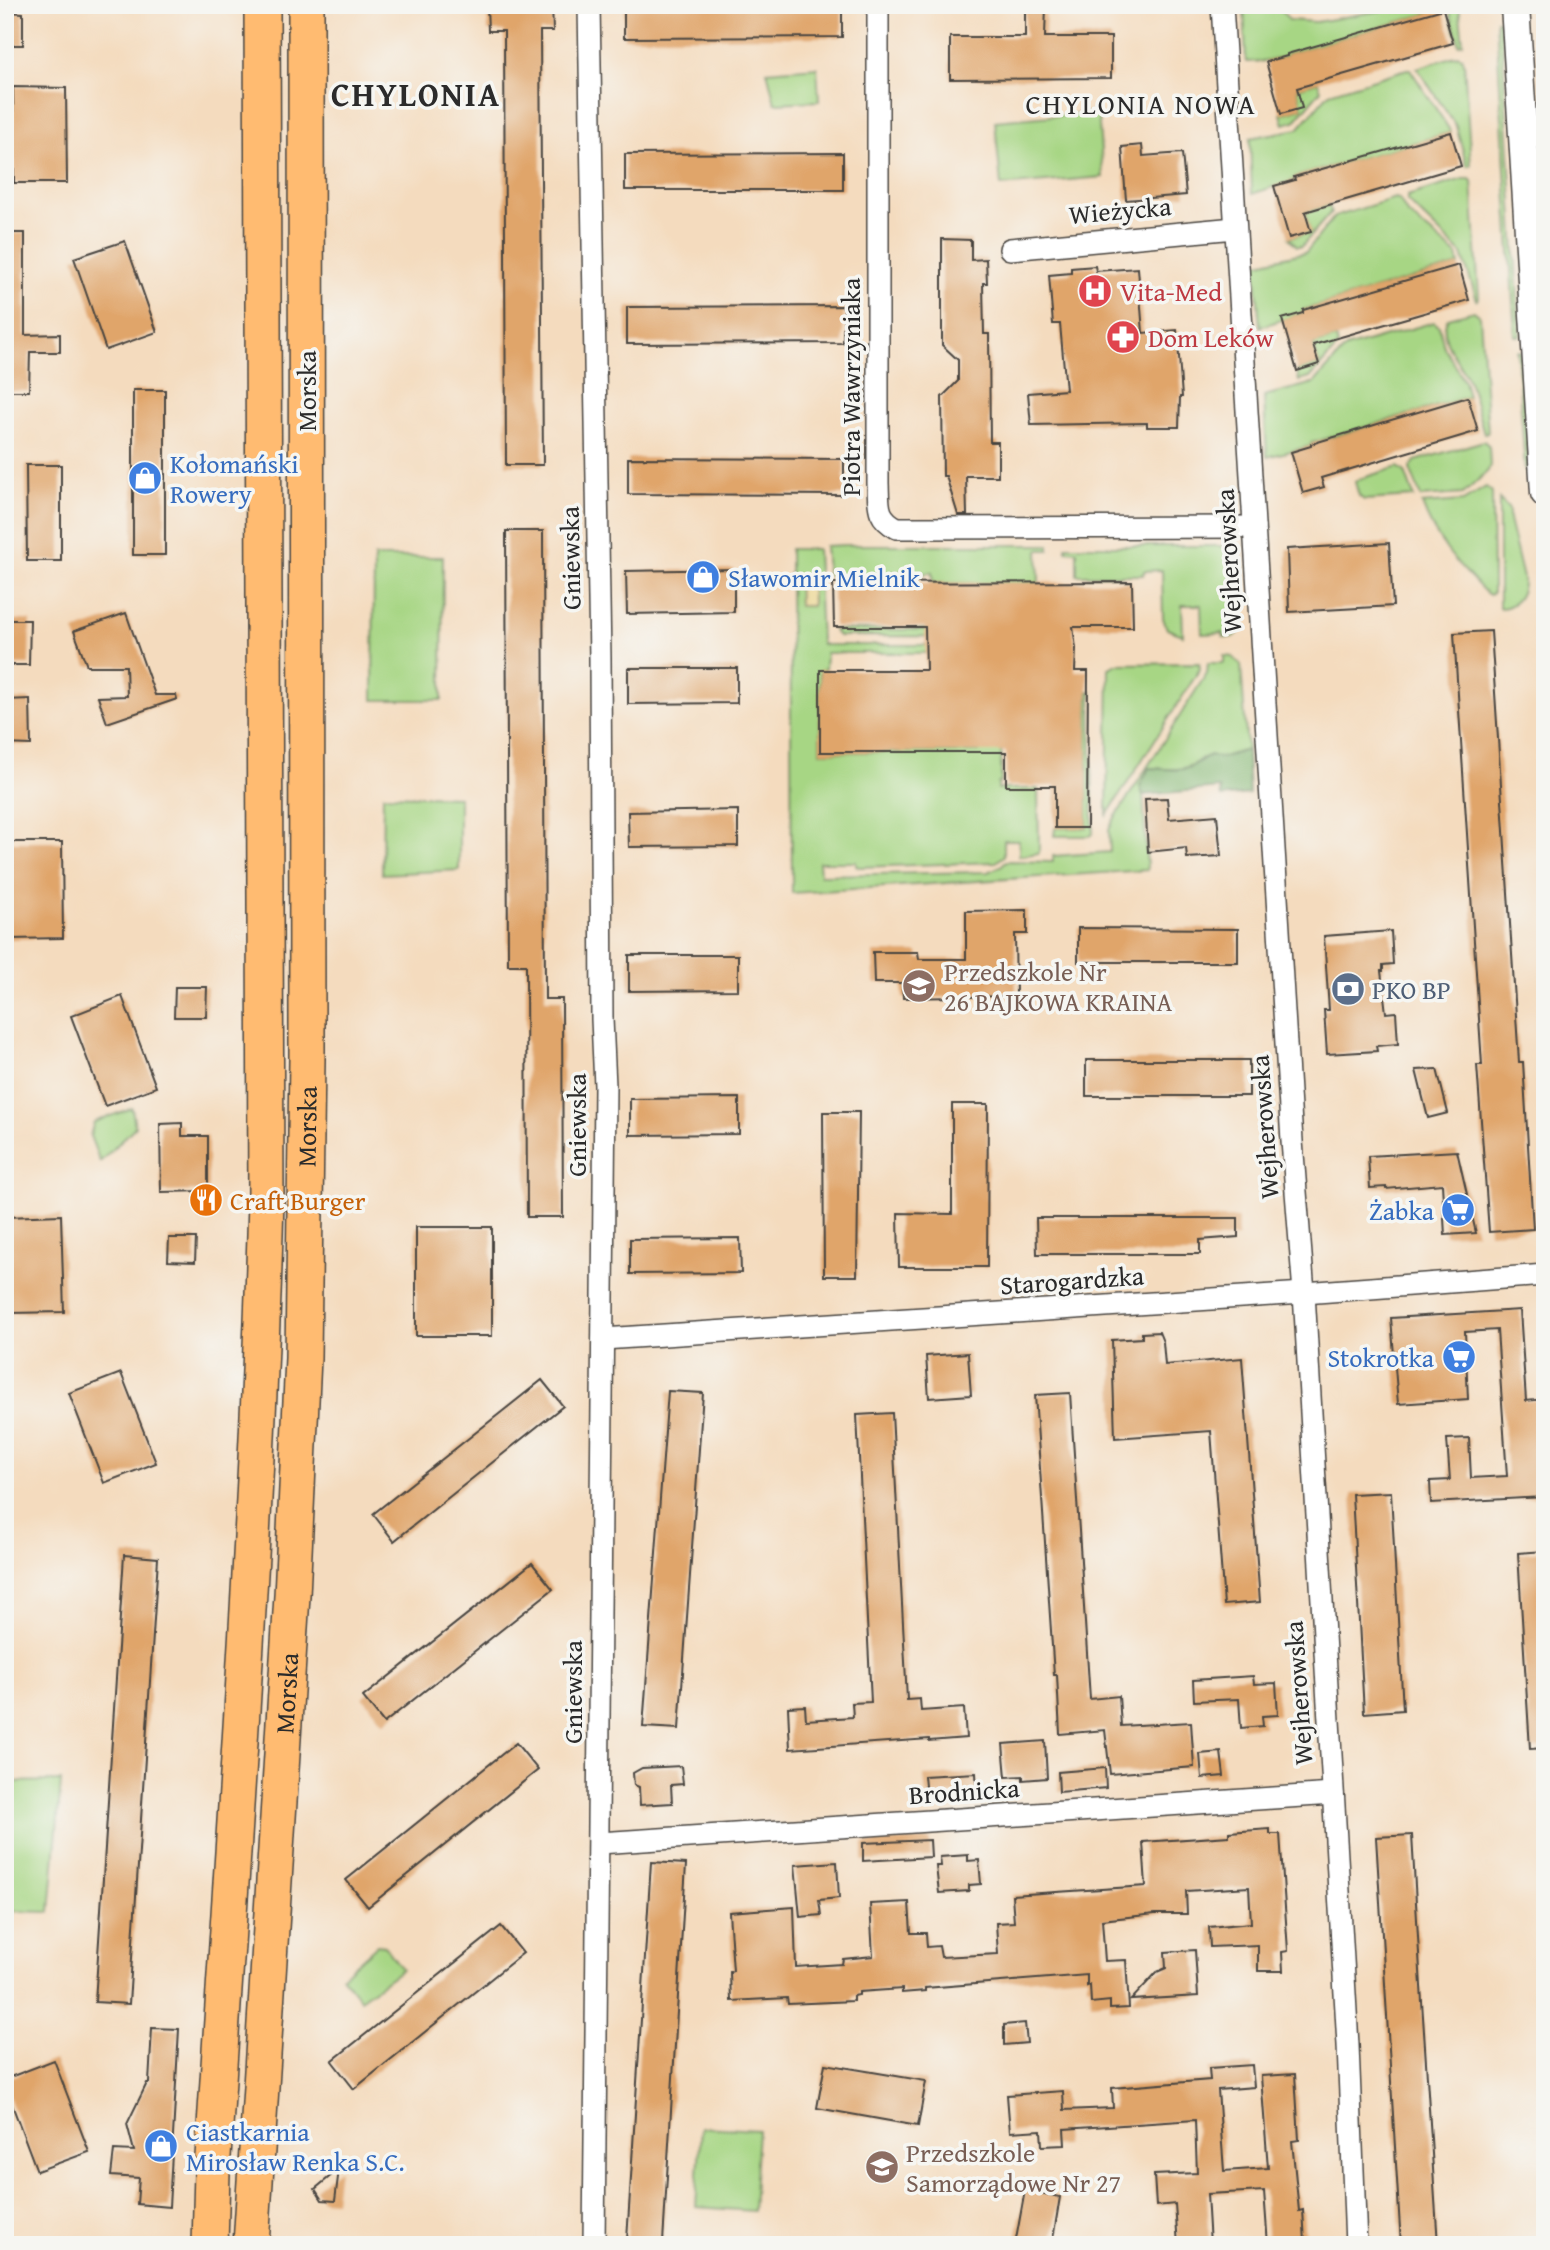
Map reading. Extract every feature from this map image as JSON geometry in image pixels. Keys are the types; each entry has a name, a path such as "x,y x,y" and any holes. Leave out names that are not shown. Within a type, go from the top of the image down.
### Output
{"main road":[{"name":"Morska","path":"210,2245 212,2172 248,1616 261,1357 265,1201 262,5"},
{"name":"Morska","path":"251,2245 293,1583 303,1358 307,1059 306,5"}],"street":[{"name":"Gniewska","path":"589,5 605,1086 594,2245"},
{"name":"Piotra Wawrzyniaka","path":"878,5 877,483 879,510 885,522 897,528 1254,527"},
{"name":"Wejherowska","path":"1222,5 1292,1141 1304,1293 1348,2045 1356,2245"},
{"path":"1515,5 1545,493"},
{"name":"Wieżycka","path":"1010,249 1235,228"},
{"name":"Starogardzka","path":"603,1339 1545,1275"},
{"name":"Brodnicka","path":"599,1843 1333,1794"}],"green space":[{"path":"1244,5 1281,5 1289,20 1316,22 1390,9 1459,5 1463,43 1459,44 1449,9 1443,9 1269,61 1246,62"},
{"path":"1496,20 1501,22 1520,336 1515,336"},
{"path":"1458,55 1464,62 1471,166 1467,166 1456,126 1417,68"},
{"path":"817,67 819,101 775,103 767,71"},
{"path":"1410,69 1451,132 1295,177 1295,180 1252,194 1250,138 1298,129 1329,93"},
{"path":"1318,82 1321,90 1295,121 1284,124 1281,114 1302,108 1297,88"},
{"path":"1542,106 1545,146 1545,247 1536,126"},
{"path":"1098,112 1103,177 1001,186 995,121"},
{"path":"1463,179 1472,181 1477,300 1462,254 1407,201 1407,196"},
{"path":"1399,199 1407,213 1457,255 1459,265 1303,310 1303,313 1260,327 1255,264 1306,252 1334,217"},
{"path":"1329,205 1331,212 1302,246 1297,246 1289,238 1310,232 1305,212"},
{"path":"1474,311 1480,316 1488,432 1484,433 1470,384 1445,335 1448,318"},
{"path":"1434,322 1439,326 1444,347 1464,381 1468,397 1267,457 1264,396 1314,383 1346,348"},
{"path":"1336,338 1338,346 1310,378 1299,381 1297,371 1319,364 1313,345"},
{"path":"1517,351 1521,351 1529,467 1525,470"},
{"path":"1484,441 1489,447 1488,471 1463,494 1421,497 1410,469 1415,461"},
{"path":"1398,467 1405,472 1414,497 1364,500 1359,496 1355,482 1359,479"},
{"path":"1486,487 1492,492 1493,592 1490,595 1457,563 1434,530 1422,504 1463,501"},
{"path":"1499,499 1509,509 1509,520 1523,578 1518,599 1499,608"},
{"path":"1049,545 1049,550 1038,550 1039,583 933,583 932,572 917,572 916,575 913,575 913,572 889,572 889,576 830,577 827,574 825,546"},
{"path":"1066,546 1231,546 1235,553 1240,631 1230,637 1223,637 1222,633 1202,634 1201,605 1182,605 1183,635 1167,629 1163,618 1162,570 1144,571 1143,575 1077,575 1077,551 1066,550"},
{"path":"790,549 817,549 821,643 825,645 992,645 978,653 826,653 825,670 820,671 820,752 979,752 1002,695 1001,782 998,783 998,789 1038,789 1039,853 1019,856 1019,840 1004,840 1004,856 996,862 860,867 856,866 856,862 819,862 820,875 988,872 1006,861 1053,862 1053,856 1110,852 1109,830 1113,821 1207,673 1208,663 1224,663 1224,656 1233,657 1241,665 1247,750 1220,758 1202,758 1183,768 1149,768 1140,786 1143,795 1147,870 792,893"},
{"path":"374,557 443,557 442,700 373,700"},
{"path":"1049,629 1048,637 838,636 833,630"},
{"path":"1199,663 1200,669 1107,815 1109,668 1117,664"},
{"path":"1088,691 1091,692 1093,834 1054,836 1055,828 1087,828"},
{"path":"1247,750 1249,794 1221,797 1220,788 1143,795 1140,786 1149,768 1176,770 1193,766 1210,755 1220,758"},
{"path":"383,795 459,797 459,870 382,874"},
{"path":"132,1108 135,1127 100,1162 90,1136 94,1122"},
{"path":"61,1781 50,1912 5,1911 5,1782"},
{"path":"377,1945 385,1946 402,1969 360,1999 342,1976"},
{"path":"701,2127 758,2130 753,2211 696,2207"}],"sand":[{"path":"798,575 811,575 812,606 799,606"}],"building":[{"path":"487,5 552,5 553,31 540,31 543,465 506,465 504,31 488,31"},
{"path":"624,5 842,5 842,37 624,38"},
{"path":"1025,5 1046,5 1045,37 1111,37 1111,78 950,79 950,37 1025,37"},
{"path":"1443,9 1453,43 1297,88 1302,108 1281,114 1266,62"},
{"path":"5,12 23,13 23,45 5,45"},
{"path":"13,87 66,88 67,183 14,183"},
{"path":"1451,132 1461,166 1305,212 1311,232 1289,238 1274,186 1295,180 1294,177"},
{"path":"1142,145 1143,156 1182,153 1186,195 1126,200 1122,147"},
{"path":"843,153 843,190 625,190 625,154"},
{"path":"5,233 25,233 25,335 60,334 60,352 30,352 29,391 5,391"},
{"path":"942,239 971,240 971,260 986,259 987,283 983,283 984,334 989,334 990,442 998,442 998,476 966,476 967,515 958,515 946,476 943,476 942,397 958,381 958,360 942,345"},
{"path":"125,241 157,332 106,350 74,258"},
{"path":"1459,265 1469,300 1313,345 1319,364 1297,371 1282,319 1303,313 1303,310"},
{"path":"1095,266 1096,271 1138,268 1143,333 1177,330 1182,397 1179,427 1147,427 1147,423 1031,425 1028,393 1066,390 1060,324 1053,324 1049,275 1071,273 1071,268"},
{"path":"844,306 843,343 627,344 627,307"},
{"path":"133,390 165,390 165,555 133,555"},
{"path":"1468,397 1478,431 1321,478 1324,487 1303,493 1291,452"},
{"path":"628,458 844,459 844,495 628,494"},
{"path":"26,465 61,465 61,561 27,561"},
{"path":"506,531 543,531 545,999 562,999 563,1217 527,1217 526,965 508,965"},
{"path":"1389,543 1393,606 1289,612 1287,549"},
{"path":"734,569 734,612 627,614 626,571"},
{"path":"1132,582 1133,627 1073,627 1075,671 1088,671 1087,828 1055,828 1055,786 1006,786 1006,752 820,752 820,670 926,670 925,627 834,627 833,583"},
{"path":"126,613 155,695 176,695 177,699 107,723 98,697 127,696 126,666 87,666 74,631"},
{"path":"5,620 30,620 29,665 5,665"},
{"path":"1491,631 1519,1062 1523,1062 1533,1229 1489,1232 1477,1065 1482,1065 1454,633"},
{"path":"628,668 737,668 737,703 628,704"},
{"path":"30,699 31,745 5,744 5,700"},
{"path":"1167,798 1169,819 1217,815 1221,856 1187,858 1186,848 1148,852 1145,799"},
{"path":"738,810 738,846 629,847 628,812"},
{"path":"8,842 62,842 63,938 9,939"},
{"path":"1027,910 1027,934 1015,934 1016,996 903,998 902,983 874,983 873,952 918,952 919,959 966,959 966,911"},
{"path":"1078,928 1238,929 1238,962 1078,962"},
{"name":"PKO BP","path":"1391,931 1393,964 1383,965 1381,971 1386,1013 1396,1012 1398,1044 1376,1046 1377,1051 1327,1054 1324,1010 1329,1010 1324,936"},
{"path":"629,955 738,955 738,990 629,991"},
{"path":"175,987 207,987 206,1017 174,1017"},
{"path":"122,996 156,1087 105,1106 71,1016"},
{"path":"1086,1060 1249,1060 1249,1096 1086,1096"},
{"path":"1437,1069 1448,1113 1428,1118 1416,1070"},
{"path":"739,1098 739,1134 630,1135 630,1099"},
{"path":"952,1104 988,1104 987,1267 899,1267 898,1213 952,1214"},
{"path":"823,1112 859,1112 857,1276 824,1276"},
{"path":"182,1123 182,1136 208,1136 208,1191 161,1192 160,1124"},
{"path":"1457,1151 1476,1233 1445,1235 1442,1184 1370,1188 1368,1156"},
{"path":"61,1215 64,1312 10,1313 6,1217"},
{"path":"1036,1218 1238,1218 1238,1237 1200,1240 1200,1254 1037,1254"},
{"path":"416,1227 492,1227 492,1336 416,1336"},
{"path":"169,1238 196,1238 195,1262 168,1261"},
{"path":"740,1238 741,1273 630,1274 630,1239"},
{"path":"1520,1310 1526,1401 1545,1399 1545,1497 1431,1503 1430,1481 1450,1480 1447,1439 1469,1438 1471,1478 1507,1476 1497,1330 1465,1332 1468,1399 1398,1404 1391,1318"},
{"path":"1159,1332 1163,1342 1165,1365 1242,1358 1260,1602 1224,1605 1211,1431 1115,1438 1112,1340 1142,1338 1142,1333"},
{"path":"968,1353 971,1395 929,1398 926,1356"},
{"path":"121,1373 156,1463 104,1483 69,1393"},
{"path":"542,1380 563,1406 394,1541 373,1514"},
{"path":"668,1391 703,1393 679,1729 643,1727"},
{"path":"1070,1393 1090,1699 1119,1696 1121,1726 1191,1722 1194,1767 1110,1774 1105,1730 1060,1734 1035,1395"},
{"path":"892,1413 907,1700 920,1699 921,1711 964,1708 966,1738 790,1749 788,1707 805,1706 806,1720 853,1717 852,1703 871,1702 857,1415"},
{"path":"1391,1492 1403,1710 1364,1713 1352,1494"},
{"path":"1545,1551 1545,1748 1530,1749 1518,1553"},
{"path":"124,1555 158,1558 129,2004 95,2002"},
{"path":"532,1563 553,1589 384,1723 363,1697"},
{"path":"1253,1676 1254,1684 1276,1683 1278,1715 1262,1716 1263,1726 1241,1728 1239,1699 1194,1701 1193,1680"},
{"path":"1045,1741 1047,1778 1023,1780 1023,1776 1006,1777 1003,1744"},
{"path":"516,1743 538,1770 368,1907 346,1880"},
{"path":"1221,1752 1224,1776 1202,1778 1200,1754"},
{"path":"681,1766 683,1784 671,1785 672,1803 640,1805 639,1787 634,1785 633,1773 642,1768"},
{"path":"1105,1768 1106,1788 1059,1792 1058,1772"},
{"path":"976,1773 977,1793 926,1796 924,1776"},
{"path":"1270,1829 1270,1834 1280,1834 1288,1951 1282,1952 1283,1971 1258,1971 1258,1945 1210,1947 1209,1927 1251,1923 1249,1887 1186,1891 1187,1914 1155,1914 1102,1920 1105,1961 1126,1960 1129,2008 1110,2009 1110,2001 1091,2003 1087,1975 925,1988 925,1991 902,1993 902,1989 859,1992 859,1995 853,1996 853,2001 788,2004 787,1998 731,2001 730,1972 733,1971 729,1912 794,1907 796,1967 842,1964 843,1959 873,1956 870,1904 909,1902 911,1933 926,1933 927,1947 939,1946 941,1957 998,1954 996,1923 1014,1922 1012,1895 1146,1886 1143,1842 1229,1836 1229,1832"},
{"path":"1412,1835 1438,2245 1401,2245 1376,1837"},
{"path":"930,1840 931,1857 863,1861 863,1843"},
{"path":"968,1855 968,1861 979,1860 981,1884 969,1885 969,1891 939,1893 936,1866 941,1866 940,1857"},
{"path":"651,1862 686,1864 663,2242 627,2240"},
{"path":"837,1862 839,1898 819,1900 821,1915 800,1917 795,1865"},
{"path":"501,1926 523,1953 354,2089 332,2061"},
{"path":"1195,1950 1198,1996 1131,2000 1157,1972 1166,1968 1165,1952"},
{"path":"1025,2023 1027,2043 1004,2045 1004,2025"},
{"path":"152,2028 179,2029 169,2207 137,2204 139,2178 111,2176 114,2150 134,2151 127,2124 149,2083"},
{"path":"54,2060 89,2152 37,2171 5,2086 5,2079"},
{"path":"825,2064 926,2081 918,2126 817,2108"},
{"path":"1252,2065 1254,2087 1218,2090 1224,2171 1268,2168 1261,2076 1295,2074 1299,2140 1292,2141 1299,2211 1303,2210 1305,2242 1268,2245 1264,2191 1207,2194 1210,2245 1178,2245 1175,2204 1156,2206 1154,2175 1197,2173 1195,2120 1064,2129 1065,2145 1042,2146 1041,2130 1010,2132 1007,2095 1063,2091 1064,2110 1113,2108 1112,2088 1210,2080 1209,2068"},
{"path":"339,2169 335,2201 322,2200 315,2189"},
{"path":"1025,2190 1060,2197 1052,2245 1015,2245"}],"place":[{"name":"Vita-Med","path":"1095,291"},
{"name":"Dom Leków","path":"1123,337"},
{"name":"Kołomański Rowery","path":"145,478"},
{"name":"Sławomir Mielnik","path":"703,577"},
{"name":"Przedszkole Nr 26 BAJKOWA KRAINA","path":"919,986"},
{"name":"PKO BP","path":"1348,989"},
{"name":"Craft Burger","path":"206,1200"},
{"name":"Żabka","path":"1458,1210"},
{"name":"Stokrotka","path":"1459,1357"},
{"name":"Ciastkarnia Mirosław Renka S.C.","path":"161,2146"},
{"name":"Przedszkole Samorządowe Nr 27","path":"882,2167"}],"district":[{"name":"CHYLONIA","path":"416,94"},
{"name":"CHYLONIA NOWA","path":"1141,103"}]}
